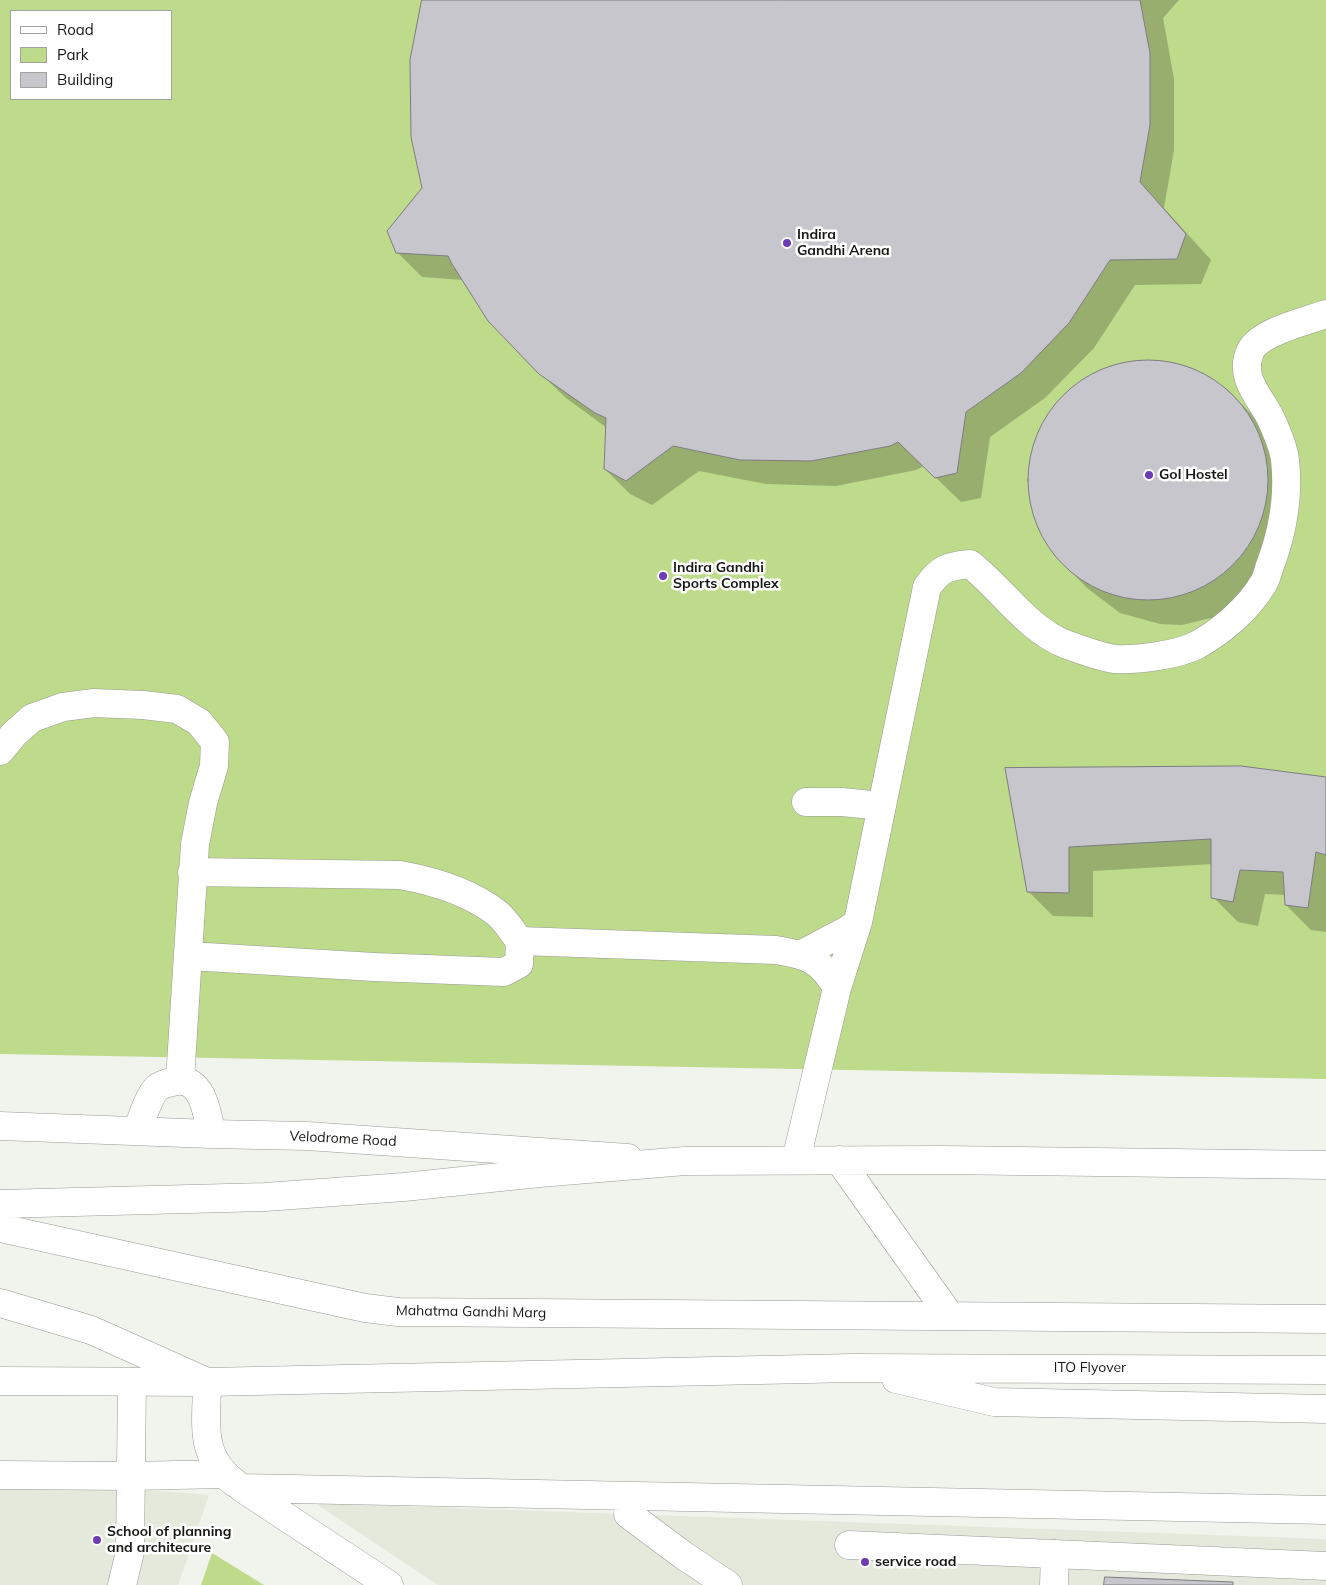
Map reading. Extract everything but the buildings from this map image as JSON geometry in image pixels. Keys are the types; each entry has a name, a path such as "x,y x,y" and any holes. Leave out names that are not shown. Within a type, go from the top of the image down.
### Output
{"main road":[{"path":"796,1160 837,988 858,922 926,587 936,574 951,566 970,564 1040,629 1063,643 1114,659 1154,658 1195,646 1234,620 1263,584 1279,541 1286,498 1285,458 1270,418 1255,394 1247,376 1247,362 1250,351 1257,341 1326,314"},
{"path":"0,751 14,734 32,718 71,706 94,702 177,710 198,722 215,742 214,766 203,803 192,872 189,956 180,1080"},
{"path":"806,802 842,802 881,806"},
{"path":"189,956 374,967 504,972 518,964 520,941 498,914 478,901 422,879 400,875 192,872"},
{"path":"802,954 849,929 858,922"},
{"path":"520,941 776,950 802,954 812,960 828,973 837,988"},
{"path":"137,1131 152,1095 158,1087 180,1080 193,1086 204,1102 211,1134"},
{"name":"Velodrome Road","path":"0,1126 307,1136 685,1162"},
{"path":"839,1160 950,1316 1326,1319"},
{"path":"0,1204 265,1197 404,1187 539,1173 685,1162 839,1160 1326,1165"},
{"name":"Mahatma Gandhi Marg","path":"0,1228 365,1308 398,1312 950,1316"},
{"path":"0,1303 91,1330 207,1382"},
{"path":"0,1381 207,1382 853,1368 994,1402 1326,1409"},
{"name":"ITO Flyover","path":"853,1368 1326,1370"},
{"path":"122,1585 130,1552 132,1382"},
{"path":"207,1382 206,1443 214,1462 233,1481 389,1585"},
{"path":"0,1475 130,1476 233,1481 1326,1510"},
{"path":"628,1514 682,1555 728,1585"},
{"path":"849,1545 1055,1554 1285,1575 1326,1566"},
{"path":"1054,1585 1055,1554"}],"shaded area":[{"name":"School of planning and architecure","path":"0,1478 209,1495 178,1585 0,1585"},
{"name":"service road","path":"315,1503 1326,1539 1326,1585 438,1585"}],"green space":[{"name":"Indira Gandhi Sports Complex","path":"0,0 1326,0 1326,1079 0,1054"},
{"path":"212,1553 264,1585 201,1585"}],"place":[{"name":"Indira Gandhi Arena","path":"787,243"},
{"name":"Gol Hostel","path":"1149,475"},
{"name":"Indira Gandhi Sports Complex","path":"663,576"},
{"name":"School of planning and architecure","path":"97,1540"},
{"name":"service road","path":"865,1562"}]}
